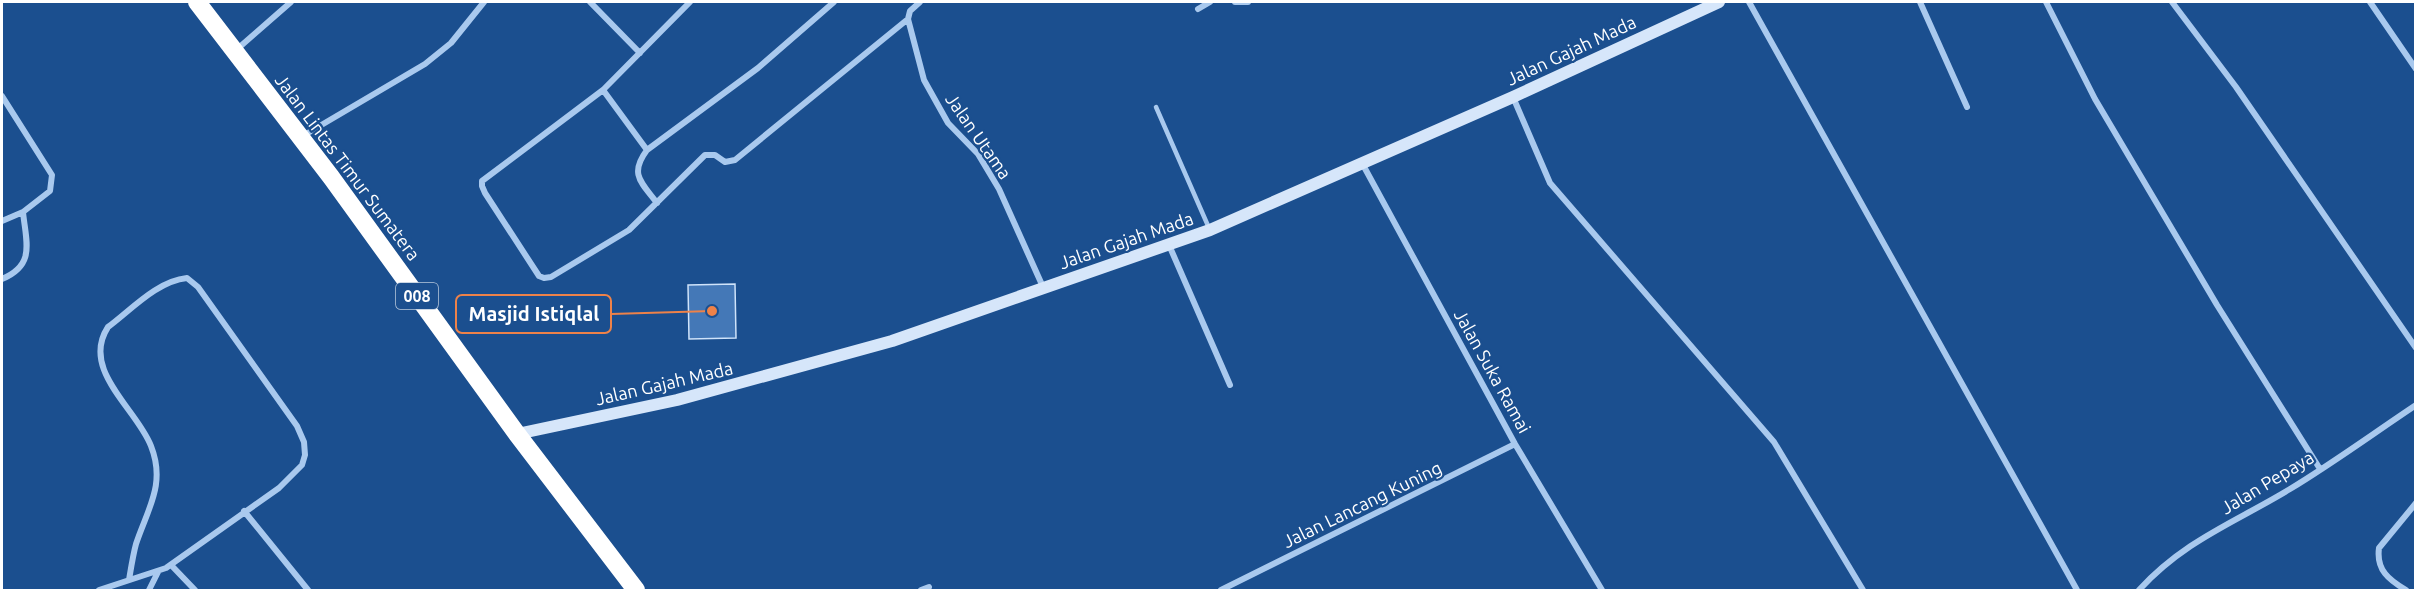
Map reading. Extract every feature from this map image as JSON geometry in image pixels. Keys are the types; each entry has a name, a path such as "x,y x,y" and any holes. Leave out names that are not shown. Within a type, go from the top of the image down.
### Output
{"highway":[{"name":"Jalan Lintas Timur Sumatera","path":"197,2 301,137 517,434 636,591"}],"street":[{"path":"235,51 291,2"},
{"path":"301,137 425,64 451,43 484,2"},
{"path":"590,2 640,53"},
{"path":"690,2 603,90 513,160 486,178 482,186 533,270 544,278 551,277 629,230 705,156 715,155 729,163 735,160 908,19 910,11 920,2"},
{"path":"657,203 639,181 638,161 647,150 758,68 834,2"},
{"path":"1198,9 1210,2"},
{"path":"1235,2 1248,2"},
{"path":"1749,2 2077,591"},
{"path":"1920,2 1968,107"},
{"path":"2046,2 2095,99 2217,305 2320,469"},
{"path":"2172,2 2236,87 2415,348"},
{"path":"2370,2 2415,69"},
{"name":"Jalan Gajah Mada","path":"517,434 677,400 892,341 1210,230 1513,97 1714,3"},
{"name":"Jalan Utama","path":"908,19 924,80 948,123 978,154 999,189 1043,287"},
{"path":"603,90 647,150"},
{"path":"2,96 52,175 50,191 23,212 2,221"},
{"path":"1513,97 1550,183 1774,442 1863,591"},
{"name":"Jalan Suka Ramai","path":"1362,163 1515,444 1602,591"},
{"path":"2,279 14,274 24,263 27,249 23,212"},
{"path":"1169,244 1230,385"},
{"path":"99,591 158,572 171,565 291,477 302,465 305,455 304,442 297,426 198,287 187,278 177,279 164,285 108,327 102,337 100,350 106,375 151,444 157,467 157,489 135,546 129,580"},
{"name":"Jalan Pepaya","path":"2139,591 2160,568 2189,546 2274,499 2415,405"},
{"name":"Jalan Lancang Kuning","path":"1221,591 1515,444"},
{"path":"2406,591 2392,582 2381,570 2378,557 2379,548 2415,503"},
{"path":"244,511 308,591"},
{"path":"171,565 195,591"},
{"path":"149,591 158,572"},
{"path":"921,591 929,587"}],"lane":[{"path":"1156,107 1210,230"}],"building":[{"path":"735,284 736,338 689,339 688,285"}],"place":[{"name":"Masjid Istiqlal","path":"712,311"}]}
